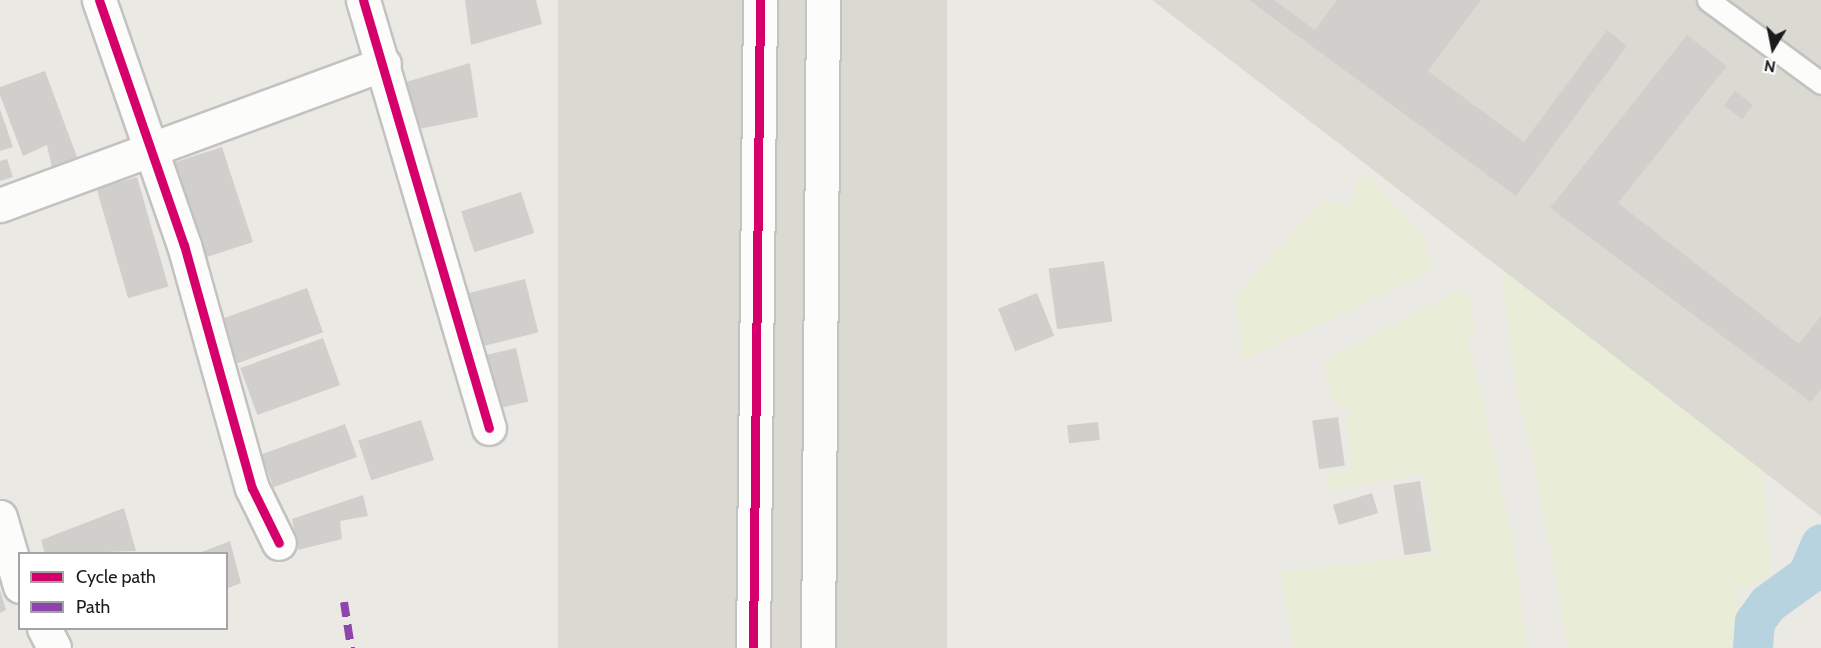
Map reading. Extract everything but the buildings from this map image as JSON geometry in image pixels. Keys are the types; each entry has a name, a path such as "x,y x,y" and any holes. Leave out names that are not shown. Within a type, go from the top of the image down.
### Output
{"street":[{"path":"99,0 184,245 252,488 279,543"},
{"path":"363,0 384,64 489,428"},
{"path":"753,648 760,0"},
{"path":"818,648 823,0"},
{"path":"0,205 149,148 384,64"},
{"path":"0,517 18,579"},
{"path":"45,630 54,648"}],"lane":[{"path":"1708,0 1821,83"}],"shaded area":[{"path":"558,0 947,0 947,648 558,648"},
{"path":"1152,0 1821,0 1821,516 1337,142"}],"green space":[{"path":"1368,176 1423,236 1434,270 1244,360 1235,296 1322,201 1350,206 1358,179"},
{"path":"1501,269 1763,471 1771,577 1734,590 1746,632 1728,643 1729,648 1568,648 1535,468 1518,401"},
{"path":"1454,292 1467,293 1476,329 1467,333 1515,549 1527,648 1294,648 1280,572 1436,554 1423,474 1330,491 1326,474 1352,469 1346,420 1352,413 1333,403 1323,362"}],"waterway":[{"path":"1753,648 1755,622 1768,604 1808,575 1821,545"}],"marked path":[{"path":"344,602 351,648"}],"cycle path":[{"path":"99,0 184,245 252,488 279,543"},
{"path":"363,0 489,428"},
{"path":"753,648 760,0"}]}
